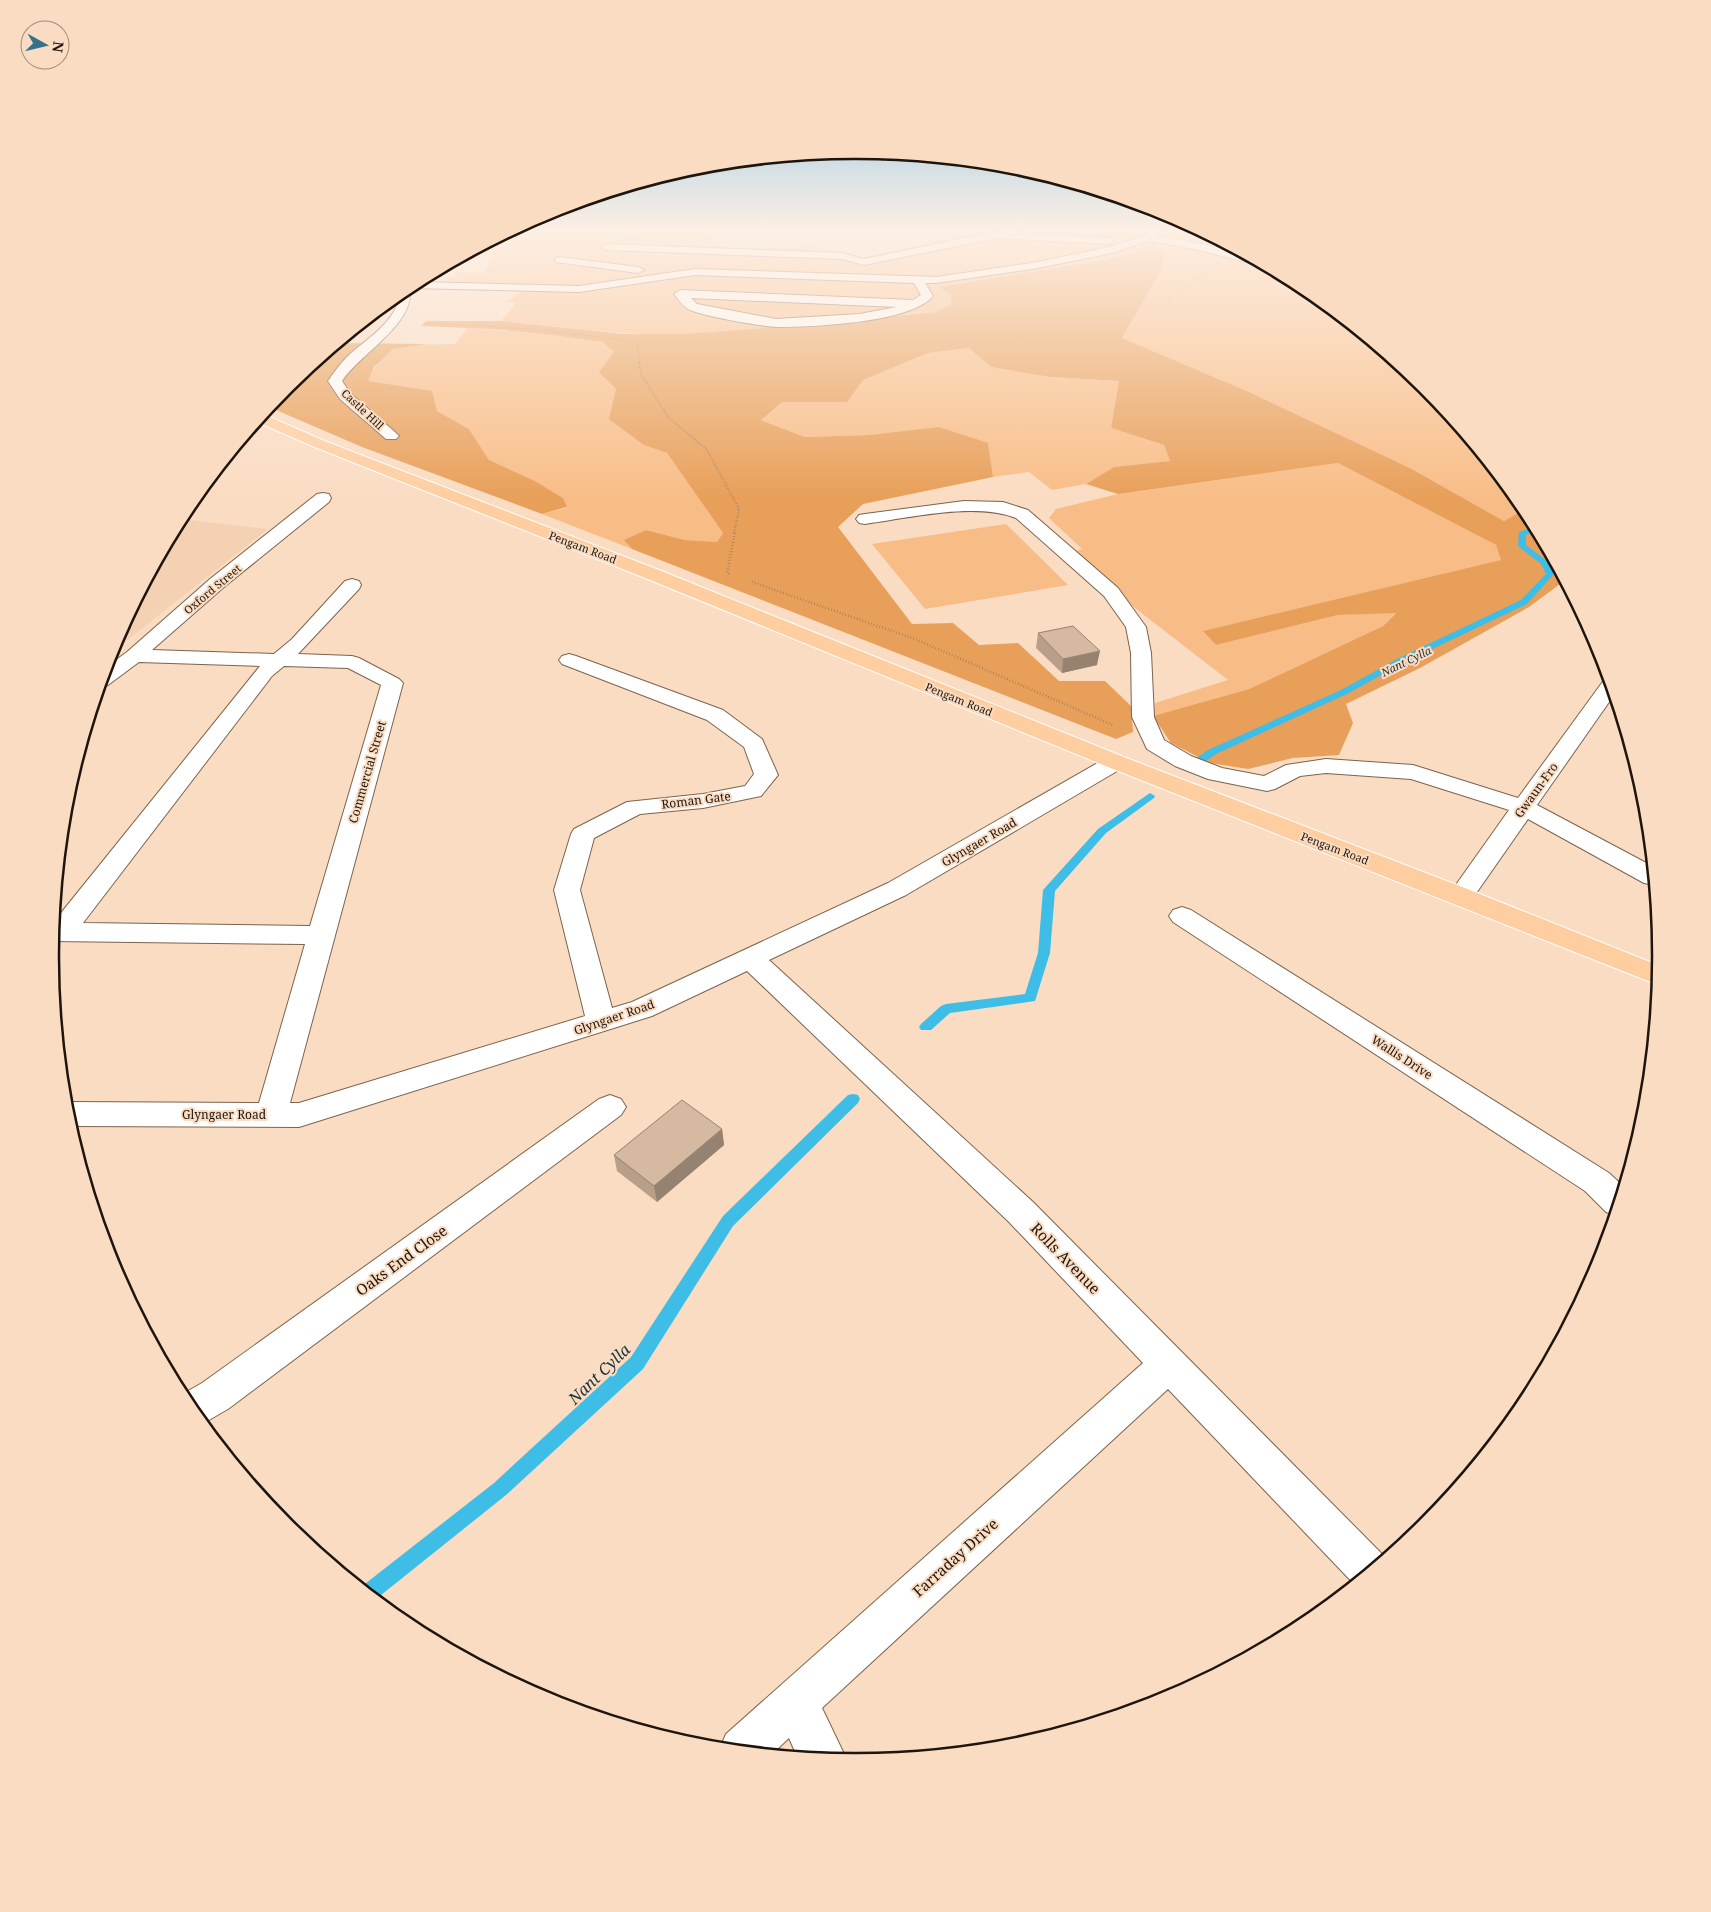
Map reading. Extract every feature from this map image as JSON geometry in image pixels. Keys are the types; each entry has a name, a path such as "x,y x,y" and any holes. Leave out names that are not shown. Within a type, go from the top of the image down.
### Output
{"main road":[{"name":"Pengam Road","path":"266,421 331,449 652,574 1128,767 1461,896 1652,973"}],"street":[{"path":"759,320 776,323 821,320"},
{"name":"Castle Hill","path":"392,436 345,396 335,381 344,368 393,321"},
{"name":"Oxford Street","path":"111,674 323,498"},
{"path":"865,519 964,506 1003,507 1022,514 1111,592 1136,627 1141,653 1143,717 1155,744 1183,761 1216,774 1268,784 1294,770 1326,766 1413,772 1524,808 1648,874"},
{"path":"60,929 266,672 279,658 299,643 352,585"},
{"name":"Commercial Street","path":"134,656 279,658 352,662 392,683 271,1114"},
{"name":"Roman Gate","path":"569,660 715,715 754,744 766,774 753,791 703,801 635,807 583,834 568,890 601,1022"},
{"name":"Gwaun-Fro","path":"1461,896 1606,690"},
{"name":"Glyngaer Road","path":"75,1114 299,1115 642,1010 897,889 1128,767"},
{"name":"Wallis Drive","path":"1182,916 1597,1182 1614,1198"},
{"path":"59,932 322,936"},
{"name":"Rolls Avenue","path":"750,958 1021,1212 1366,1567"},
{"name":"Oaks End Close","path":"198,1406 215,1396 610,1107"},
{"name":"Farraday Drive","path":"747,1745 1168,1364"},
{"path":"795,1702 821,1752"}],"path":[{"path":"393,321 529,328 600,336 637,343 642,374 668,418 707,450 739,509 728,573 737,576"},
{"path":"746,580 915,639 1124,730 1128,767"}],"shaded area":[{"path":"850,320 749,330 663,335 616,333 501,321"},
{"path":"855,320 1132,320 1122,338 1249,392 1410,468 1504,521 1518,513 1560,584 1529,607 1420,668 1346,704 1353,723 1339,755 1293,758 1248,769 1210,763 1171,743 1153,716 1249,689 1383,626 1396,613 1338,615 1216,645 1203,631 1501,560 1496,545 1338,463 1118,494 1086,484 1114,467 1170,461 1164,445 1111,428 1119,381 1050,377 991,367 969,348 928,353 863,380 847,402 782,402 761,420 805,437 870,435 939,427 988,443 993,477 863,504 838,527 912,624 953,623 979,645 1018,643 1059,681 1105,681 1131,706 1133,732 1116,739 632,549 624,540 646,530 685,540 717,542 723,533 667,453 644,445 609,419 616,389 599,372 614,352 603,342 552,335 491,329 421,326 427,321 501,321 624,334 685,334"},
{"path":"1132,320 1336,320 1381,357 1455,431 1488,471 1518,513 1504,521 1410,468 1249,392 1122,338"},
{"path":"468,328 552,335 603,342 614,352 616,389 644,445 667,453 723,533 717,542 685,540 646,530 625,540 632,549 542,514 567,508 563,498 535,481 489,460 469,429 437,411 368,381 378,364 392,350 413,346 455,344"},
{"path":"347,343 428,344 393,349 374,367 368,381 432,391 437,411 469,429 489,460 535,481 563,498 567,507 542,514 362,447 276,410"},
{"path":"969,348 991,367 1050,377 1119,381 1111,428 1164,445 1170,461 1114,467 1086,484 1052,490 1029,472 993,477 988,443 870,435 805,437 761,420 782,402 846,402 863,380 928,353"},
{"path":"1338,463 1496,545 1502,560 1204,631 1216,645 1338,615 1396,612 1383,626 1249,689 1153,716 1155,703 1228,680 1135,608 1071,552 1082,549 1049,518 1056,509 1118,494"},
{"path":"189,520 268,529 122,644 165,558"},
{"path":"1006,524 1068,585 925,609 872,544"}],"building":[{"path":"1073,626 1100,651 1063,659 1038,633"},
{"path":"682,1100 722,1129 654,1186 614,1155"}],"waterway":[{"name":"Nant Cylla","path":"1192,766 1212,752 1344,692 1402,660 1524,602 1550,574 1544,563 1522,546 1522,534 1529,531"},
{"name":"Nant Cylla","path":"926,1027 946,1009 1030,998 1044,953 1049,890 1102,831 1150,796"},
{"name":"Nant Cylla","path":"372,1590 500,1489 637,1363 728,1221 853,1099"}]}
